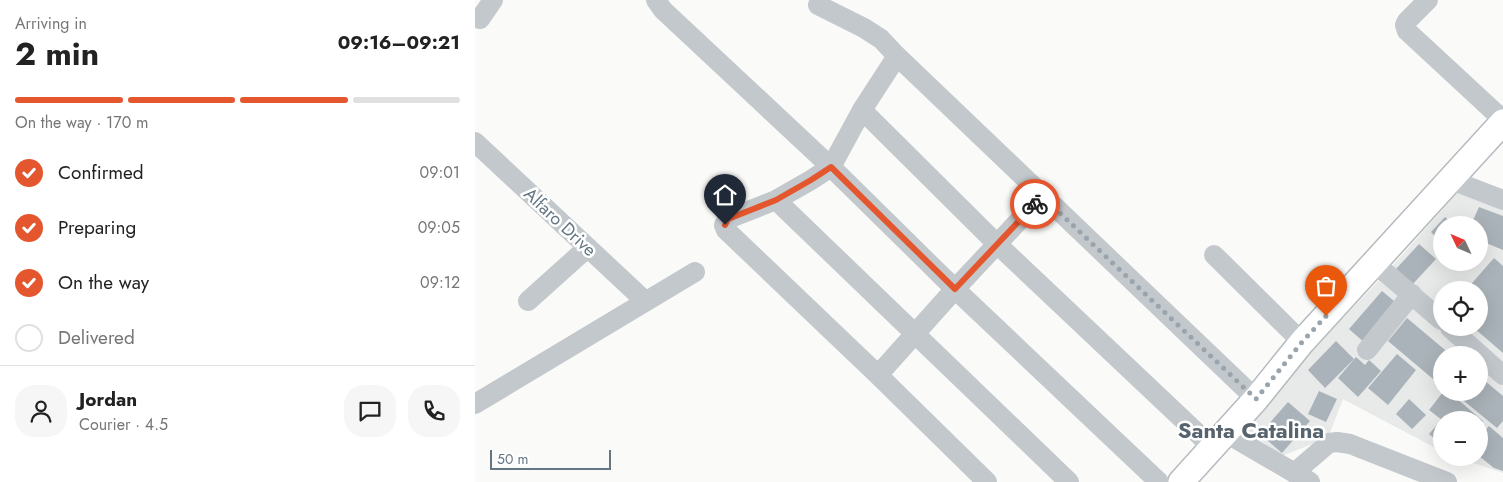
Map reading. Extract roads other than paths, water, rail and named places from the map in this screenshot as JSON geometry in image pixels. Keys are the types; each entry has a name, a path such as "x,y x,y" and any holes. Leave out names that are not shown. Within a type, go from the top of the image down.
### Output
{"main road":[{"path":"1181,482 1256,399 1302,342 1503,121"}],"street":[{"path":"480,19 493,0"},
{"path":"656,0 663,10 831,167 955,289 1159,482"},
{"path":"1428,0 1407,21 1405,25 1407,31 1503,121"},
{"path":"818,6 864,28 881,39 1042,196 1256,399"},
{"path":"897,56 862,110 831,167 776,200 728,219 725,230 878,375 987,482"},
{"path":"862,110 997,244 1219,440 1302,477 1329,443 1337,442 1350,444 1439,480"},
{"name":"Alfaro Drive","path":"475,142 645,301"},
{"path":"1451,180 1503,200"},
{"path":"878,375 915,332 1042,196"},
{"path":"776,200 1069,482"},
{"path":"528,301 587,248"},
{"path":"1214,255 1302,342"},
{"path":"1373,264 1433,313"},
{"path":"475,404 695,272"},
{"path":"1367,350 1411,294"},
{"path":"1458,336 1503,375"}],"district":[{"name":"Santa Catalina","path":"1251,430"}]}
